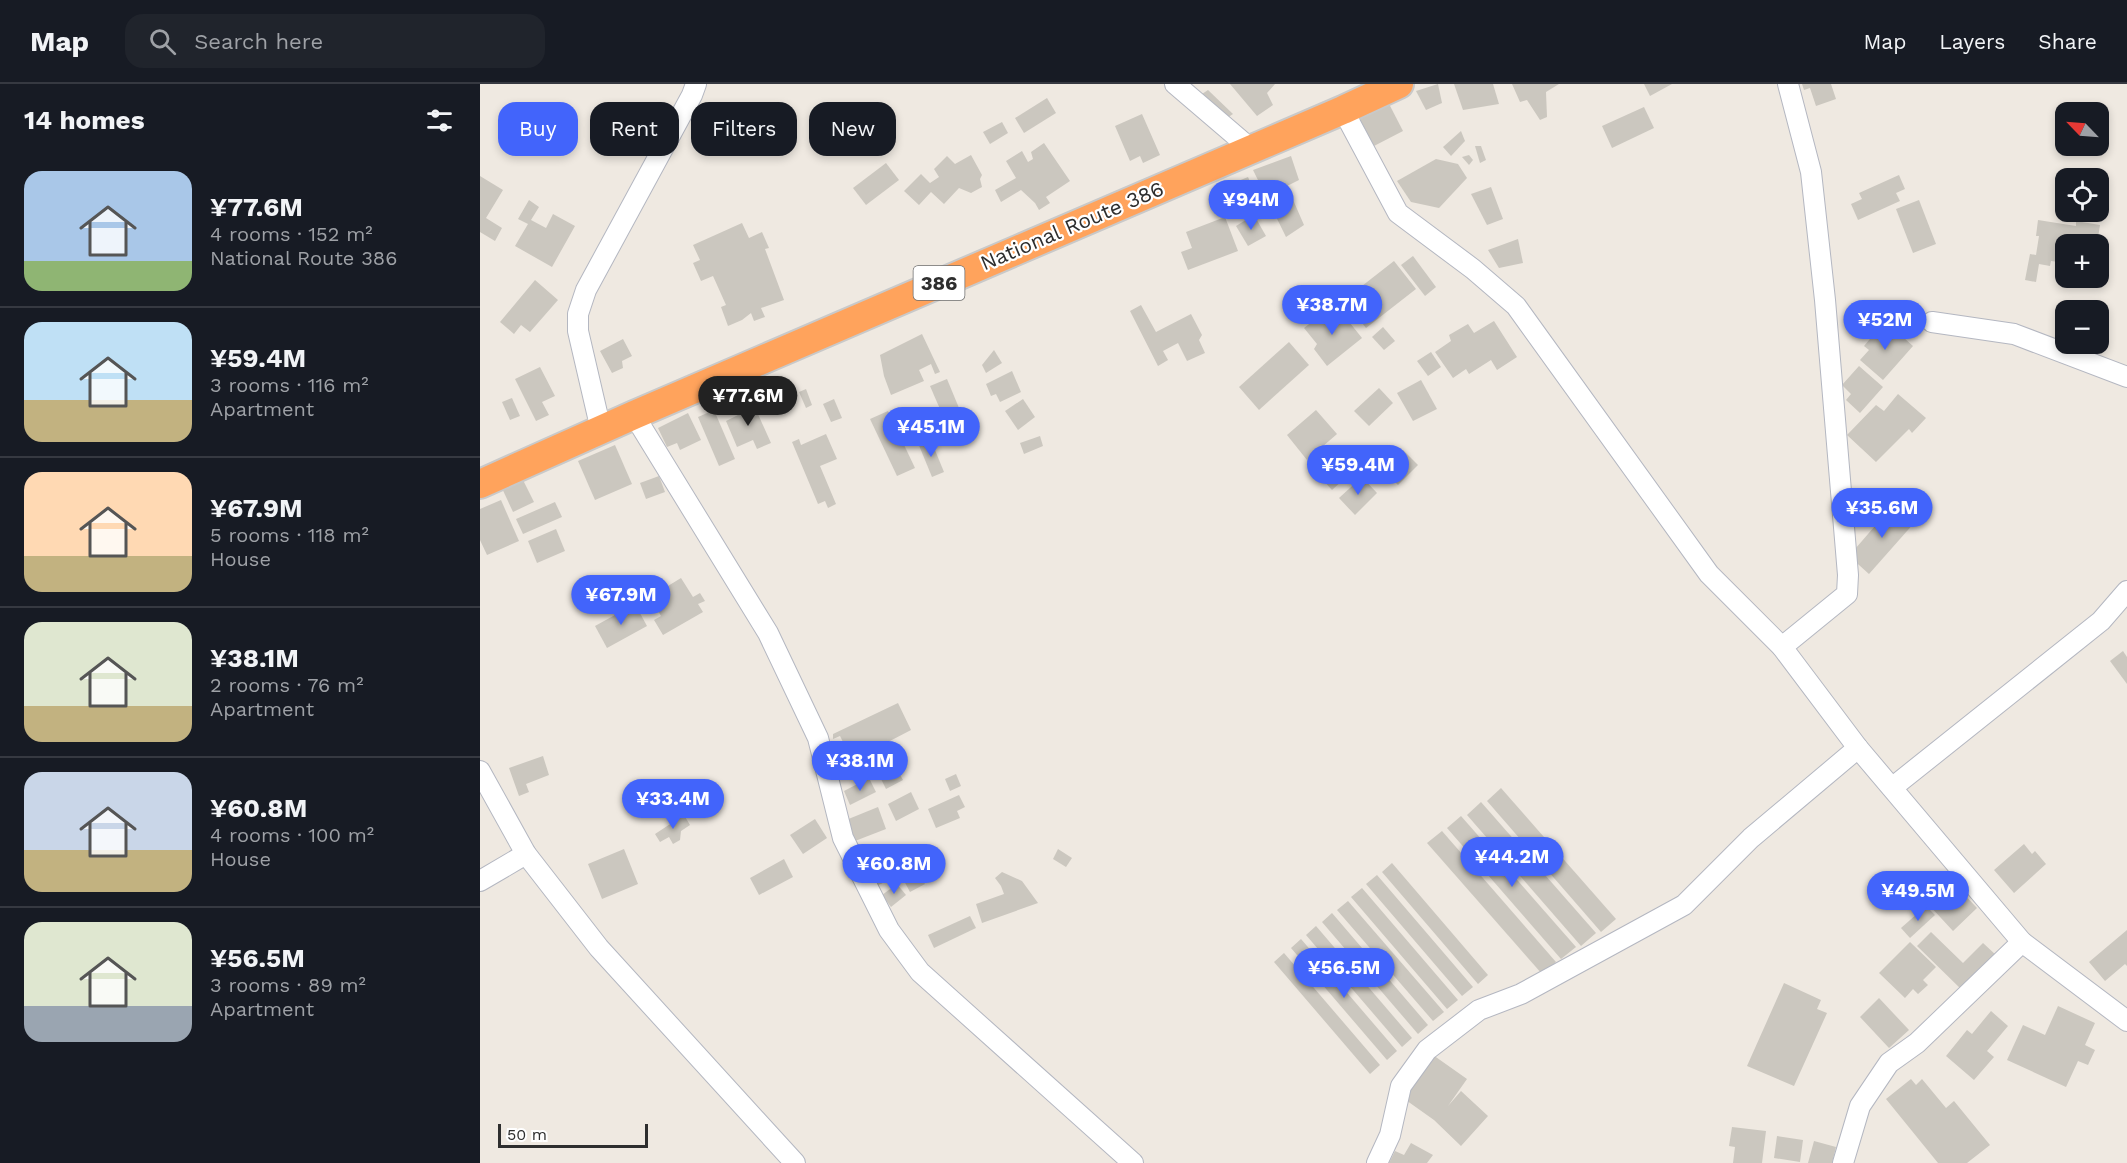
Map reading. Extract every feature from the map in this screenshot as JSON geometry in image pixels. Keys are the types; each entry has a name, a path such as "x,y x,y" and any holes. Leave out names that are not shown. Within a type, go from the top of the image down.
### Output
{"highway":[{"name":"National Route 386","path":"480,484 634,415 1399,84"}],"street":[{"path":"601,430 578,331 578,314 586,290 696,84"},
{"path":"1175,84 1251,149"},
{"path":"1782,647 1847,594 1848,575 1825,300 1811,172 1788,84"},
{"path":"1343,110 1398,213 1473,269 1516,306 1708,574 1782,647 1858,748 2022,942 2127,1021"},
{"path":"1932,322 2014,334 2127,377"},
{"path":"634,415 768,633 818,738 843,838 889,930 920,972 1133,1163"},
{"path":"1893,787 2101,621 2127,591"},
{"path":"1377,1163 1390,1135 1401,1086 1427,1050 1479,1010 1521,994 1684,905 1751,838 1858,748"},
{"path":"480,771 525,854 599,948 795,1163"},
{"path":"480,880 525,854"},
{"path":"1843,1163 1860,1106 1889,1063 1917,1043 2022,942"}],"building":[{"path":"1230,84 1275,84 1267,93 1273,105 1257,116"},
{"path":"1438,84 1442,103 1426,110 1416,91"},
{"path":"1454,84 1493,84 1499,104 1463,110"},
{"path":"1512,84 1559,84 1546,92 1547,117 1540,120 1527,100 1520,102"},
{"path":"1644,84 1672,84 1650,96"},
{"path":"1802,84 1831,84 1836,99 1816,106 1810,88 1804,90"},
{"path":"1208,90 1233,114 1227,118 1202,94"},
{"path":"1047,98 1056,113 1024,133 1015,118"},
{"path":"1387,100 1403,131 1374,146 1358,116"},
{"path":"1644,107 1654,128 1612,148 1602,126"},
{"path":"1142,114 1160,155 1143,163 1140,156 1130,161 1115,126"},
{"path":"1002,122 1008,133 990,144 983,132"},
{"path":"1461,131 1465,141 1451,156 1443,147"},
{"path":"1044,143 1070,181 1046,197 1050,203 1039,210 1021,190 1001,202 995,190 1016,178 1006,161 1022,151 1028,162 1033,159 1031,152"},
{"path":"1475,146 1481,146 1486,160 1480,163"},
{"path":"971,155 982,175 980,179 982,187 971,193 959,188 944,204 931,192 919,205 904,191 921,174 930,183 939,177 934,169 947,156 955,164"},
{"path":"1469,155 1473,160 1469,165 1462,157"},
{"path":"1291,156 1299,180 1287,186 1304,225 1286,237 1253,170"},
{"path":"1436,159 1458,164 1467,178 1439,208 1411,202 1397,181"},
{"path":"886,163 899,180 866,205 853,188"},
{"path":"1899,175 1905,189 1896,193 1900,201 1858,220 1851,204 1862,199 1859,193"},
{"path":"480,176 503,190 486,218 502,228 495,241 480,232"},
{"path":"1248,177 1255,193 1238,200 1231,184"},
{"path":"1491,187 1503,219 1487,225 1471,194"},
{"path":"529,200 539,207 531,220 546,228 553,214 575,226 552,267 515,246 528,224 518,219"},
{"path":"1919,200 1936,244 1913,253 1896,209"},
{"path":"1254,215 1266,236 1248,246 1236,226"},
{"path":"1225,217 1238,251 1188,270 1181,252 1192,248 1186,232"},
{"path":"2038,220 2076,226 2076,222 2100,225 2099,234 2055,234 2055,262 2051,261 2050,266 2039,264 2036,282 2025,280 2030,254 2036,255 2039,236 2036,236"},
{"path":"742,223 749,238 762,232 769,248 765,249 784,300 761,308 765,317 754,321 751,313 728,326 721,307 726,305 713,276 701,281 693,263 700,260 693,245"},
{"path":"1518,239 1523,263 1499,268 1488,250"},
{"path":"1413,256 1436,287 1425,296 1401,265"},
{"path":"1394,261 1416,289 1366,328 1344,300"},
{"path":"535,280 558,300 530,332 521,325 514,334 500,322"},
{"path":"1141,305 1156,332 1191,314 1202,335 1199,340 1205,353 1187,361 1178,343 1163,351 1168,360 1158,366 1130,311"},
{"path":"1330,308 1341,322 1346,318 1362,338 1327,366 1314,349 1317,344 1304,328"},
{"path":"1494,321 1517,357 1497,370 1491,360 1469,374 1466,369 1453,378 1435,352 1451,341 1449,335 1468,324 1474,333"},
{"path":"1885,321 1913,346 1883,380 1860,360 1869,350 1864,346"},
{"path":"1383,327 1395,341 1384,350 1372,337"},
{"path":"922,334 940,372 935,374 931,364 919,370 924,381 891,395 880,355"},
{"path":"623,339 632,356 622,361 623,368 612,373 600,351"},
{"path":"1289,342 1309,365 1259,410 1239,387"},
{"path":"994,350 1002,363 986,373 982,365"},
{"path":"1431,352 1441,367 1428,376 1417,361"},
{"path":"1859,366 1883,387 1860,413 1846,400 1851,394 1842,385"},
{"path":"540,367 555,396 542,402 549,415 536,421 515,379"},
{"path":"1012,371 1021,392 1000,402 996,394 991,396 986,384"},
{"path":"947,379 959,408 943,416 930,386"},
{"path":"1421,380 1437,409 1413,421 1397,393"},
{"path":"1379,388 1393,403 1369,426 1354,411"},
{"path":"806,389 812,405 806,408 799,392"},
{"path":"1898,394 1926,418 1912,433 1909,429 1876,462 1847,435 1876,405 1884,411"},
{"path":"512,398 520,416 510,420 502,402"},
{"path":"834,399 842,418 831,422 823,404"},
{"path":"1023,399 1035,417 1018,430 1005,411"},
{"path":"752,401 771,443 757,449 753,440 737,447 726,421 738,415 736,409"},
{"path":"714,410 735,459 719,466 698,417"},
{"path":"1316,410 1337,434 1307,460 1287,435"},
{"path":"888,411 915,468 897,476 870,419"},
{"path":"688,413 701,440 680,450 677,443 667,447 658,428"},
{"path":"826,434 837,459 820,466 836,504 828,508 825,501 818,504 792,442 799,439 801,445"},
{"path":"1040,436 1043,446 1024,454 1020,443"},
{"path":"930,438 944,472 932,477 918,443"},
{"path":"615,445 632,484 595,500 578,461"},
{"path":"1337,450 1354,470 1332,490 1314,470"},
{"path":"1403,450 1418,465 1398,485 1383,470"},
{"path":"520,474 534,502 513,512 500,484"},
{"path":"659,476 665,492 646,499 640,483"},
{"path":"1362,477 1377,493 1355,515 1339,498"},
{"path":"501,500 519,541 487,555 480,540 480,509"},
{"path":"555,502 562,517 523,534 516,519"},
{"path":"1894,504 1915,522 1869,574 1849,556"},
{"path":"556,529 565,551 537,563 528,541"},
{"path":"681,578 693,597 700,593 705,601 698,604 703,612 663,635 654,620 661,616 650,597"},
{"path":"635,604 647,626 607,648 595,626"},
{"path":"2123,651 2127,657 2127,684 2110,661"},
{"path":"898,703 911,730 888,742 895,757 870,769 861,749 848,752 840,736 833,739 833,734"},
{"path":"543,756 549,775 526,784 529,792 519,796 509,768"},
{"path":"895,766 903,780 886,789 879,775"},
{"path":"956,774 961,786 950,791 945,779"},
{"path":"869,778 876,792 850,805 844,791"},
{"path":"1501,788 1616,919 1601,932 1487,801"},
{"path":"911,792 919,809 896,821 888,804"},
{"path":"959,795 965,807 957,811 960,818 936,828 928,809"},
{"path":"1481,802 1596,933 1581,946 1467,815"},
{"path":"878,807 886,829 855,841 846,820"},
{"path":"684,815 690,825 681,831 680,840 673,844 669,837 660,842 655,834"},
{"path":"1461,816 1576,947 1561,959 1447,828"},
{"path":"815,819 827,838 803,854 790,835"},
{"path":"1442,831 1556,962 1542,974 1427,843"},
{"path":"2024,844 2032,854 2035,851 2046,864 2014,893 1994,870"},
{"path":"624,849 638,884 602,899 588,864"},
{"path":"1058,849 1072,858 1066,867 1053,859"},
{"path":"875,858 885,882 872,888 861,863"},
{"path":"784,859 793,877 759,895 750,878"},
{"path":"900,863 906,873 894,880 889,869"},
{"path":"1392,863 1488,975 1478,984 1382,872"},
{"path":"917,871 925,884 910,892 903,879"},
{"path":"1002,872 1022,881 1038,903 982,923 976,904 1004,894 995,878"},
{"path":"1377,875 1473,987 1462,996 1366,884"},
{"path":"897,884 906,895 891,907 882,895"},
{"path":"1362,888 1458,1000 1447,1009 1351,897"},
{"path":"1958,888 1977,908 1953,931 1929,905 1938,896 1943,901"},
{"path":"1348,901 1444,1012 1433,1021 1337,910"},
{"path":"1926,906 1935,915 1910,938 1901,928"},
{"path":"1332,913 1428,1025 1418,1034 1322,922"},
{"path":"970,916 976,928 934,948 928,935"},
{"path":"1316,926 1412,1038 1402,1047 1306,935"},
{"path":"2127,930 2127,966 2125,964 2105,981 2089,962"},
{"path":"1931,932 1963,963 1983,943 1997,956 1963,991 1917,946"},
{"path":"1301,939 1397,1051 1387,1060 1291,948"},
{"path":"1910,942 1936,967 1923,980 1928,985 1918,994 1913,989 1905,998 1879,973"},
{"path":"1284,953 1380,1065 1370,1074 1274,962"},
{"path":"1784,983 1821,1000 1817,1009 1827,1013 1794,1086 1747,1066"},
{"path":"1879,998 1909,1030 1889,1048 1860,1017"},
{"path":"2058,1006 2095,1023 2085,1045 2095,1050 2088,1065 2078,1061 2066,1087 2007,1060 2023,1025 2045,1035"},
{"path":"1991,1011 2008,1026 1987,1051 1994,1057 1974,1080 1946,1056 1967,1030 1972,1034"},
{"path":"1433,1055 1467,1079 1448,1106 1461,1091 1488,1116 1461,1146 1434,1120 1403,1098"},
{"path":"1911,1079 1916,1085 1922,1079 1946,1108 1954,1101 1990,1145 1967,1163 1938,1163 1886,1099"},
{"path":"1732,1127 1766,1131 1762,1163 1733,1163 1735,1147 1729,1146"},
{"path":"1777,1136 1803,1140 1800,1162 1774,1158"},
{"path":"1814,1141 1836,1147 1832,1163 1808,1163"},
{"path":"1411,1143 1433,1155 1427,1163 1389,1163 1395,1151 1404,1155"}]}
